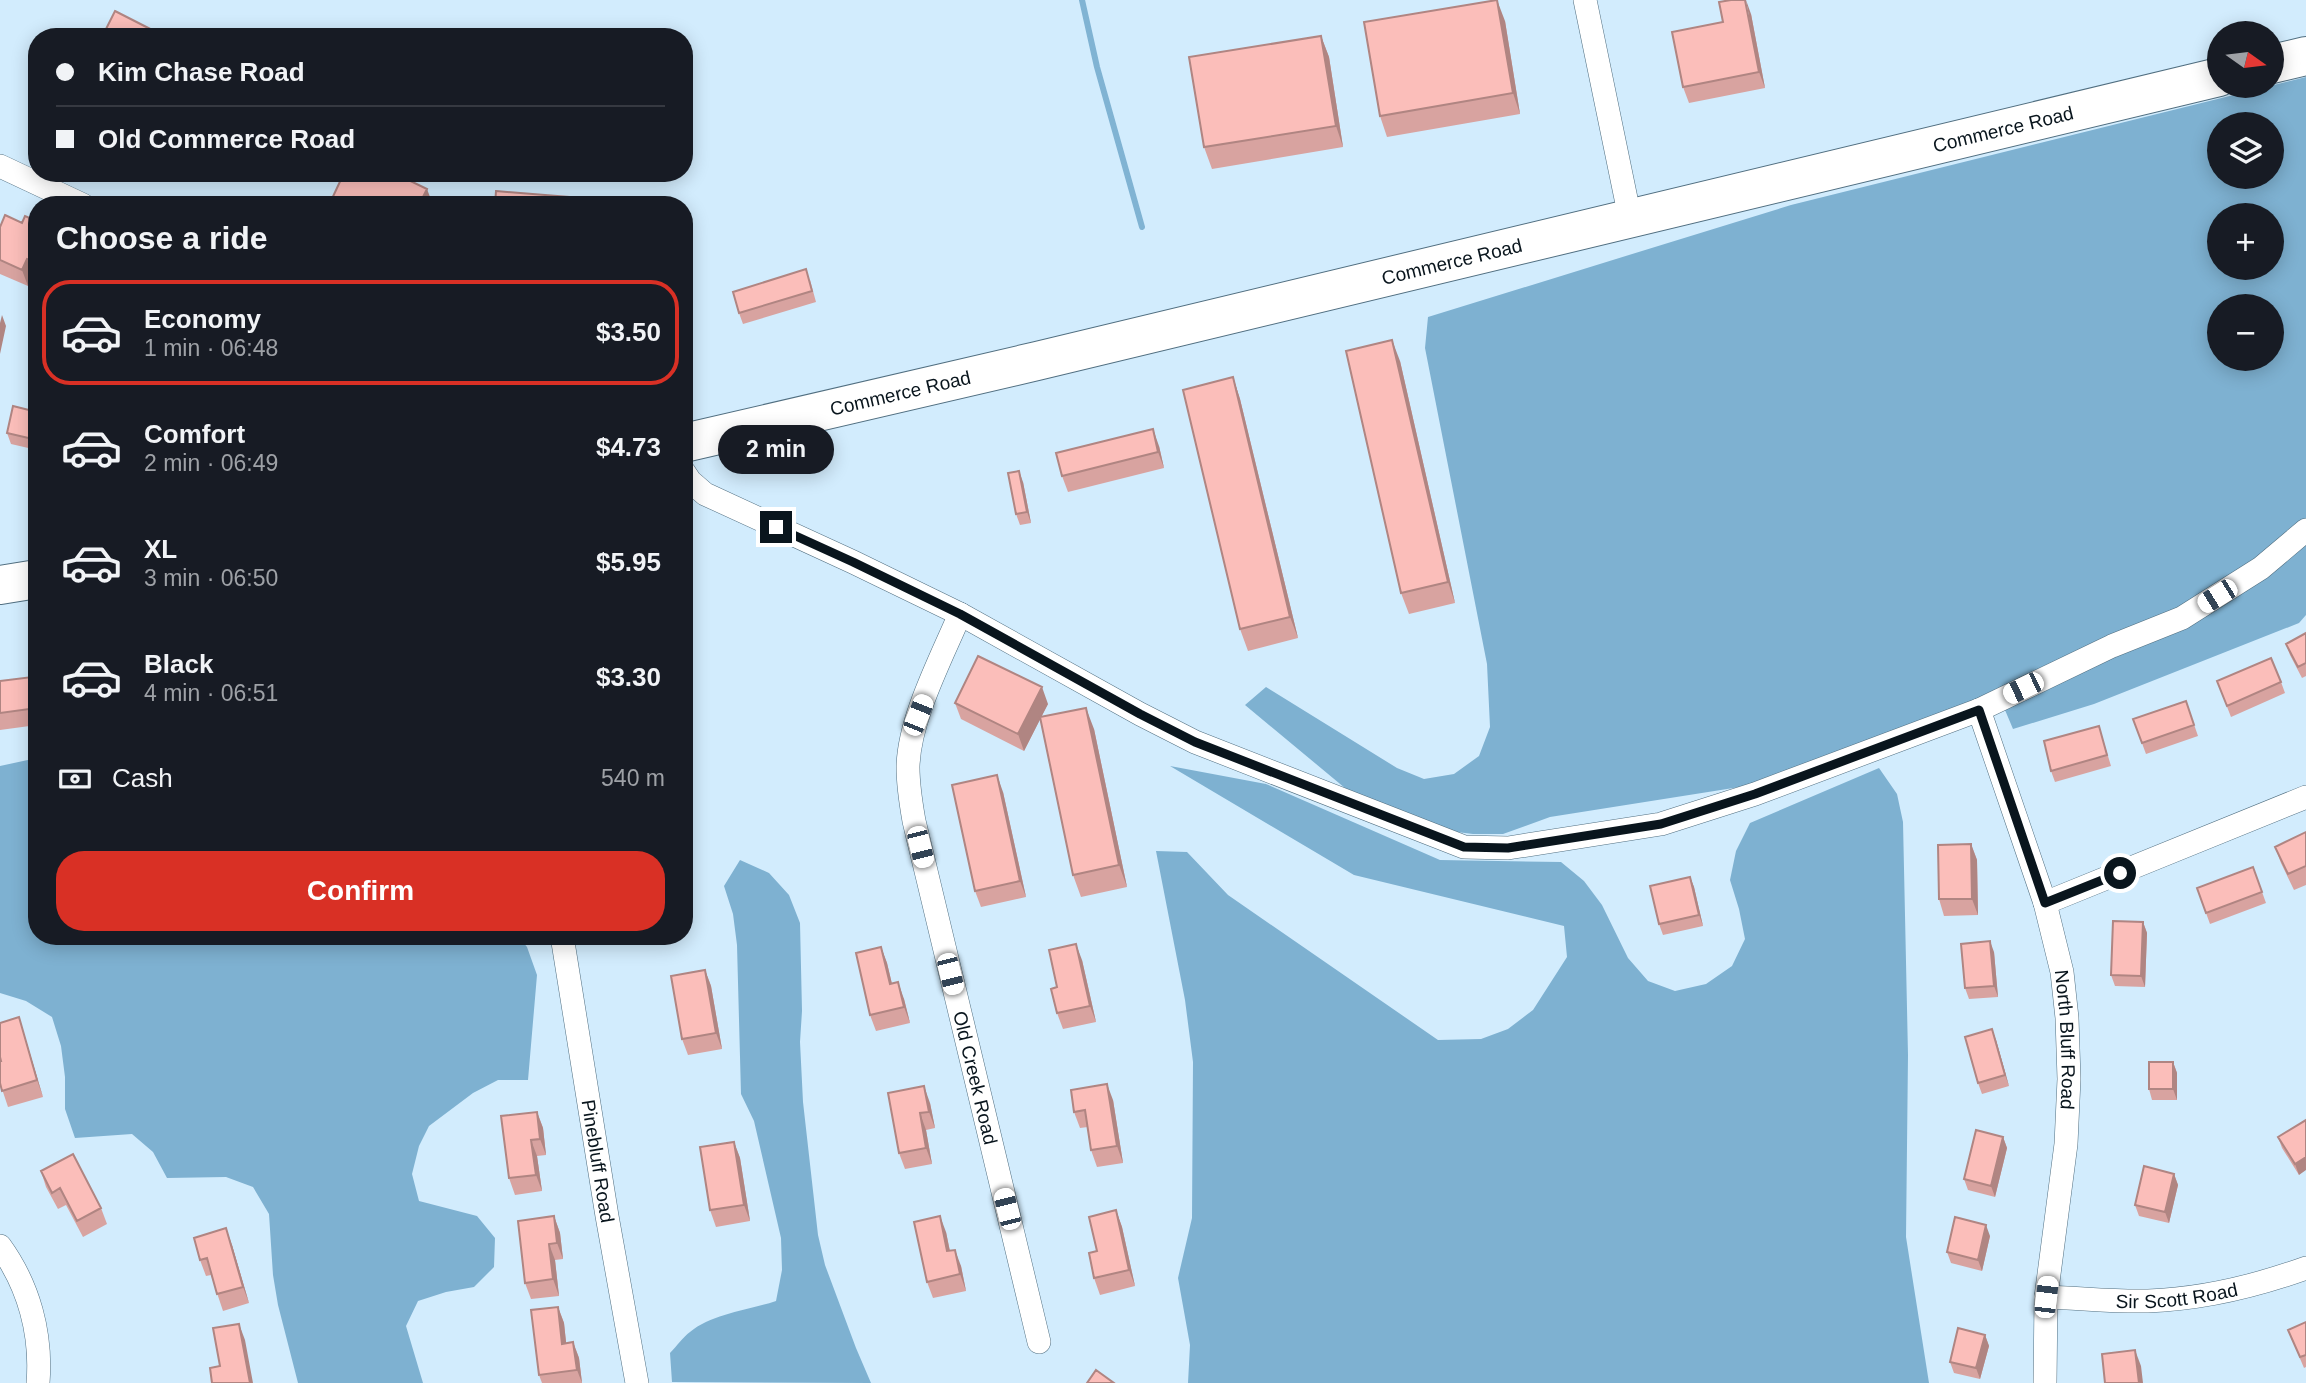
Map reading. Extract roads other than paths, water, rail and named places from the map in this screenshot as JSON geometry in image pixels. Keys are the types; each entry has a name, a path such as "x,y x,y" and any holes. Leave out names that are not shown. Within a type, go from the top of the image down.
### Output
{"highway":[{"path":"2284,61 2306,56"},
{"name":"Commerce Road","path":"693,441 1037,361 2207,79"},
{"path":"0,585 28,580"}],"street":[{"path":"1586,0 1630,218"},
{"path":"0,166 28,179"},
{"path":"34,182 64,196"},
{"path":"693,484 705,494 960,614 1195,742 1464,847 1508,848 1661,824 1755,794 1979,710 2112,646 2182,618 2261,568 2306,530"},
{"name":"Old Creek Road","path":"960,614 913,732 908,765 909,788 914,821 1039,1342"},
{"name":"North Bluff Road","path":"1979,710 2045,903 2062,972 2067,1018 2069,1079 2066,1144 2046,1297 2045,1383"},
{"path":"2045,903 2306,797"},
{"name":"Pinebluff Road","path":"563,945 637,1383"},
{"path":"0,1246 15,1268 34,1321 40,1365 38,1383"},
{"name":"Sir Scott Road","path":"2046,1297 2146,1301 2185,1298 2264,1283 2306,1268"}],"waterway":[{"path":"1082,0 1097,67 1142,227"}]}
